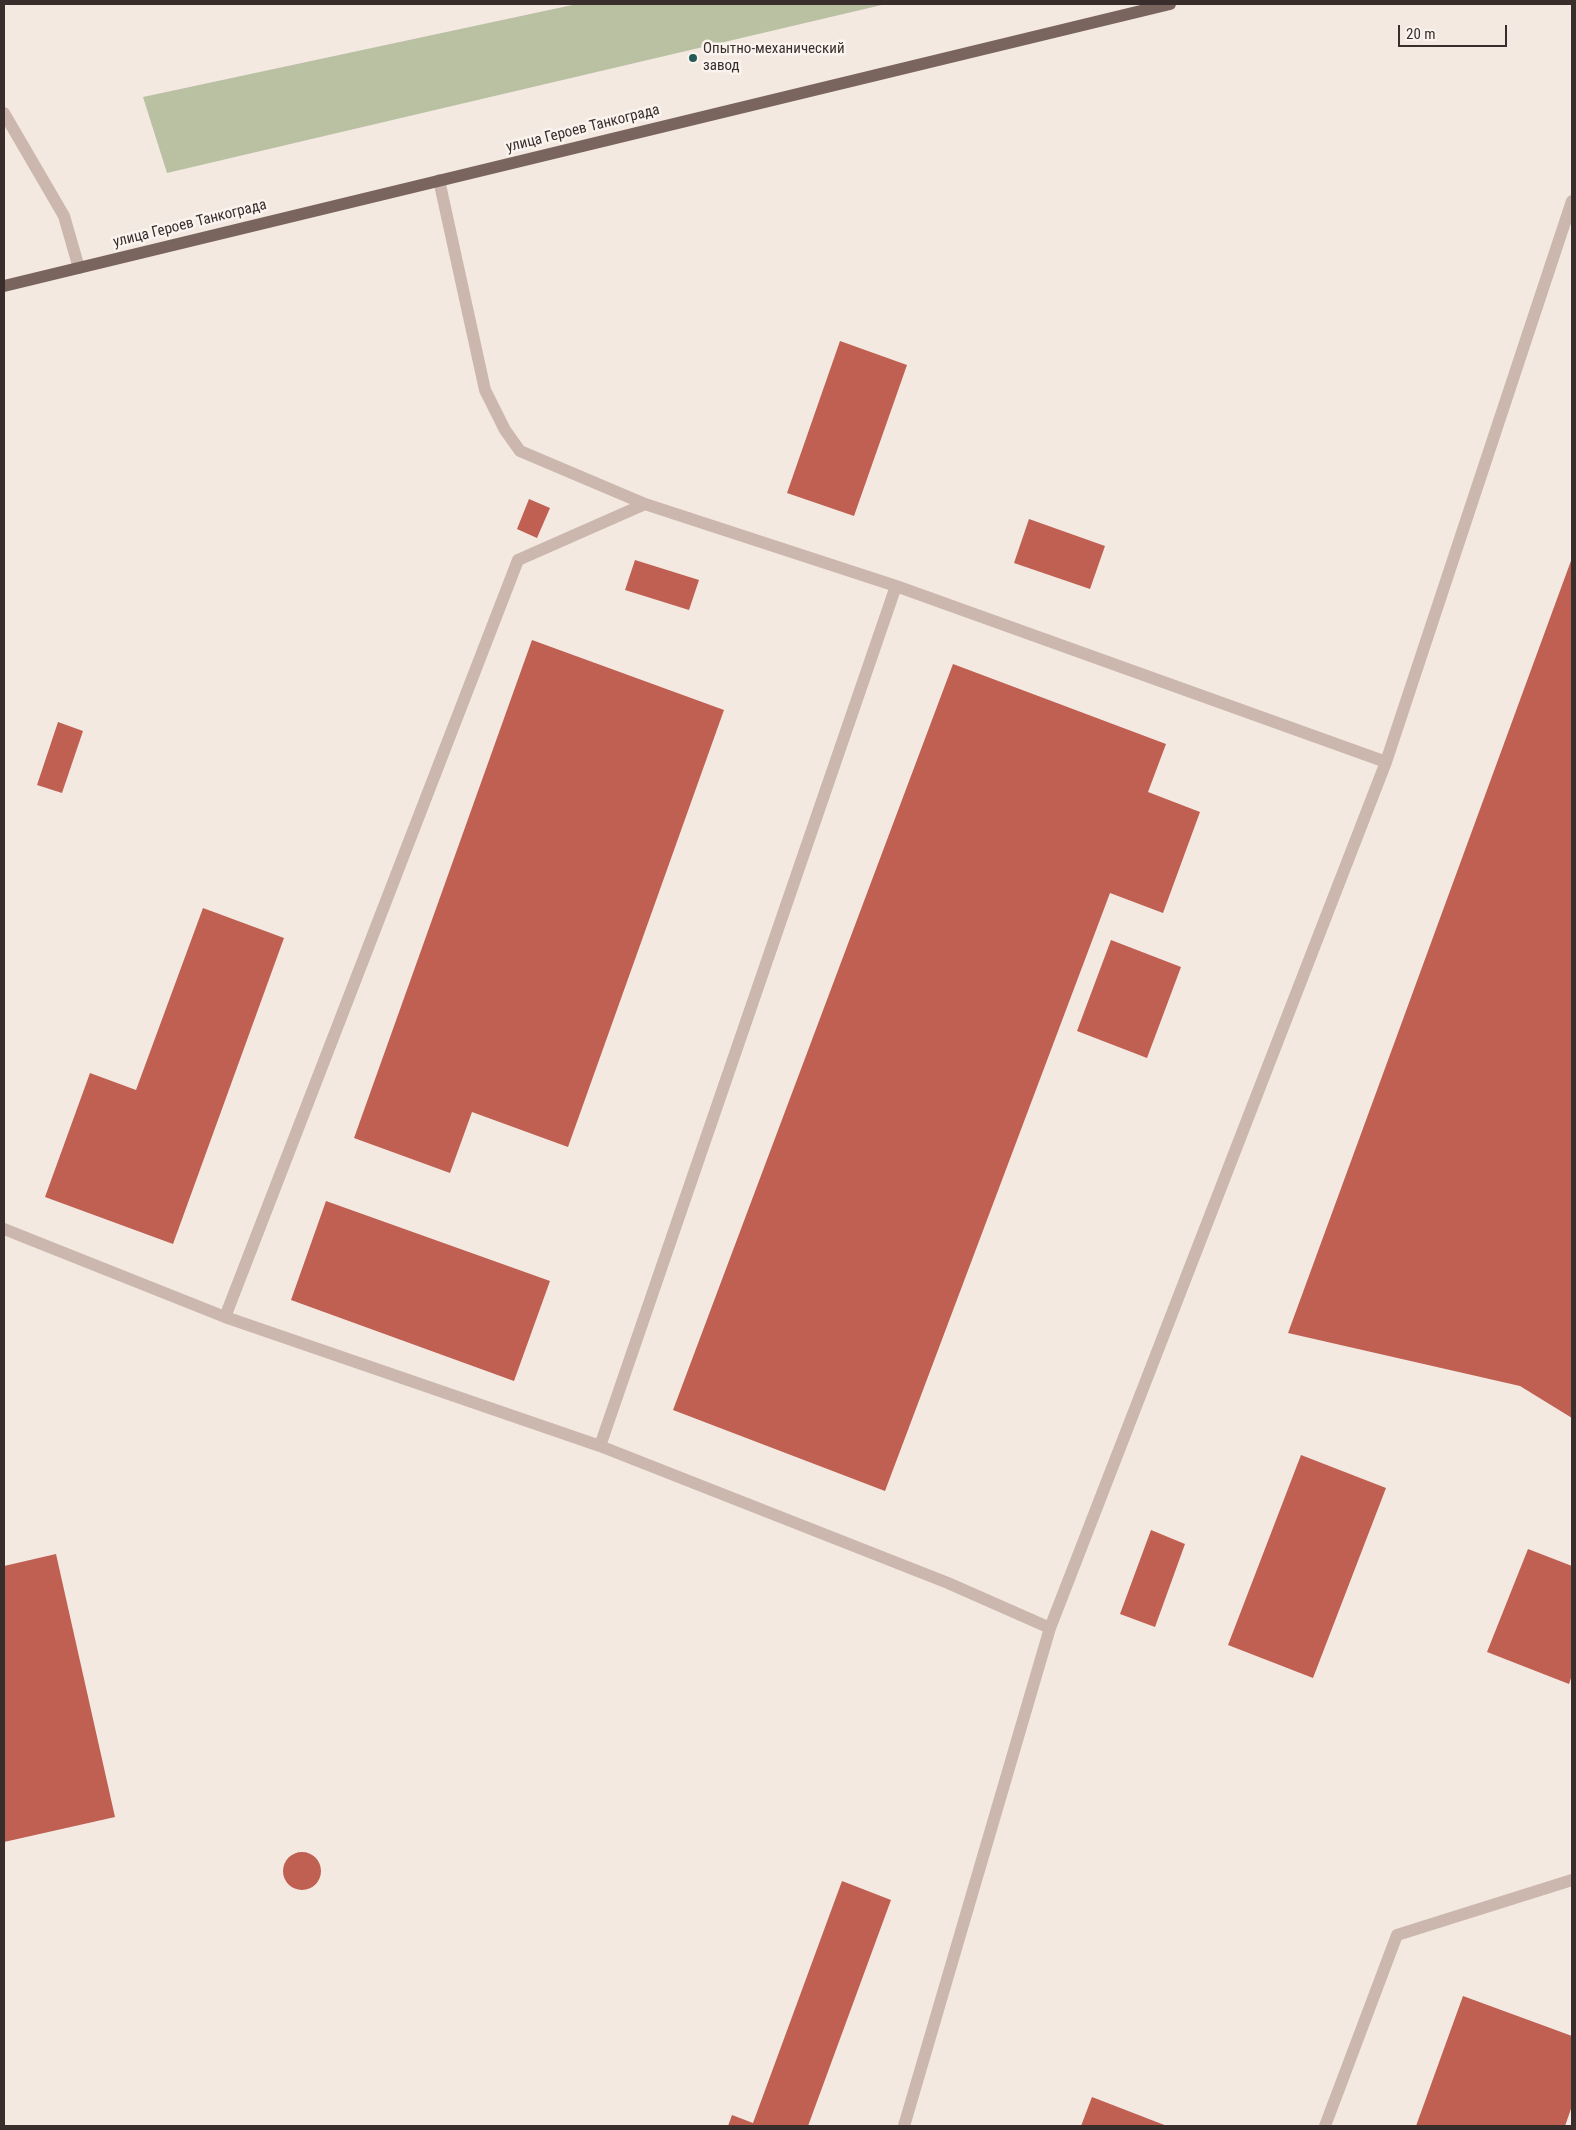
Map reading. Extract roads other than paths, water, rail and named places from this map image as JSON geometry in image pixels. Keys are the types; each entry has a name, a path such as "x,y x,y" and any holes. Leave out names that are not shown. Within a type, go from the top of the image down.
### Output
{"main road":[{"name":"улица Героев Танкограда","path":"4,286 1170,4"}],"lane":[{"path":"4,113 64,216 80,268"},
{"path":"440,180 485,390 505,430 520,451 645,504 896,586 1386,762"},
{"path":"904,2126 1050,1628 1386,762 1572,201"},
{"path":"225,1317 518,560 645,504"},
{"path":"600,1446 896,586"},
{"path":"4,1229 225,1317 600,1446 939,1580 1050,1628"},
{"path":"1325,2126 1397,1935 1572,1880"}],"place":[{"name":"Опытно-механический завод","path":"693,58"}]}
